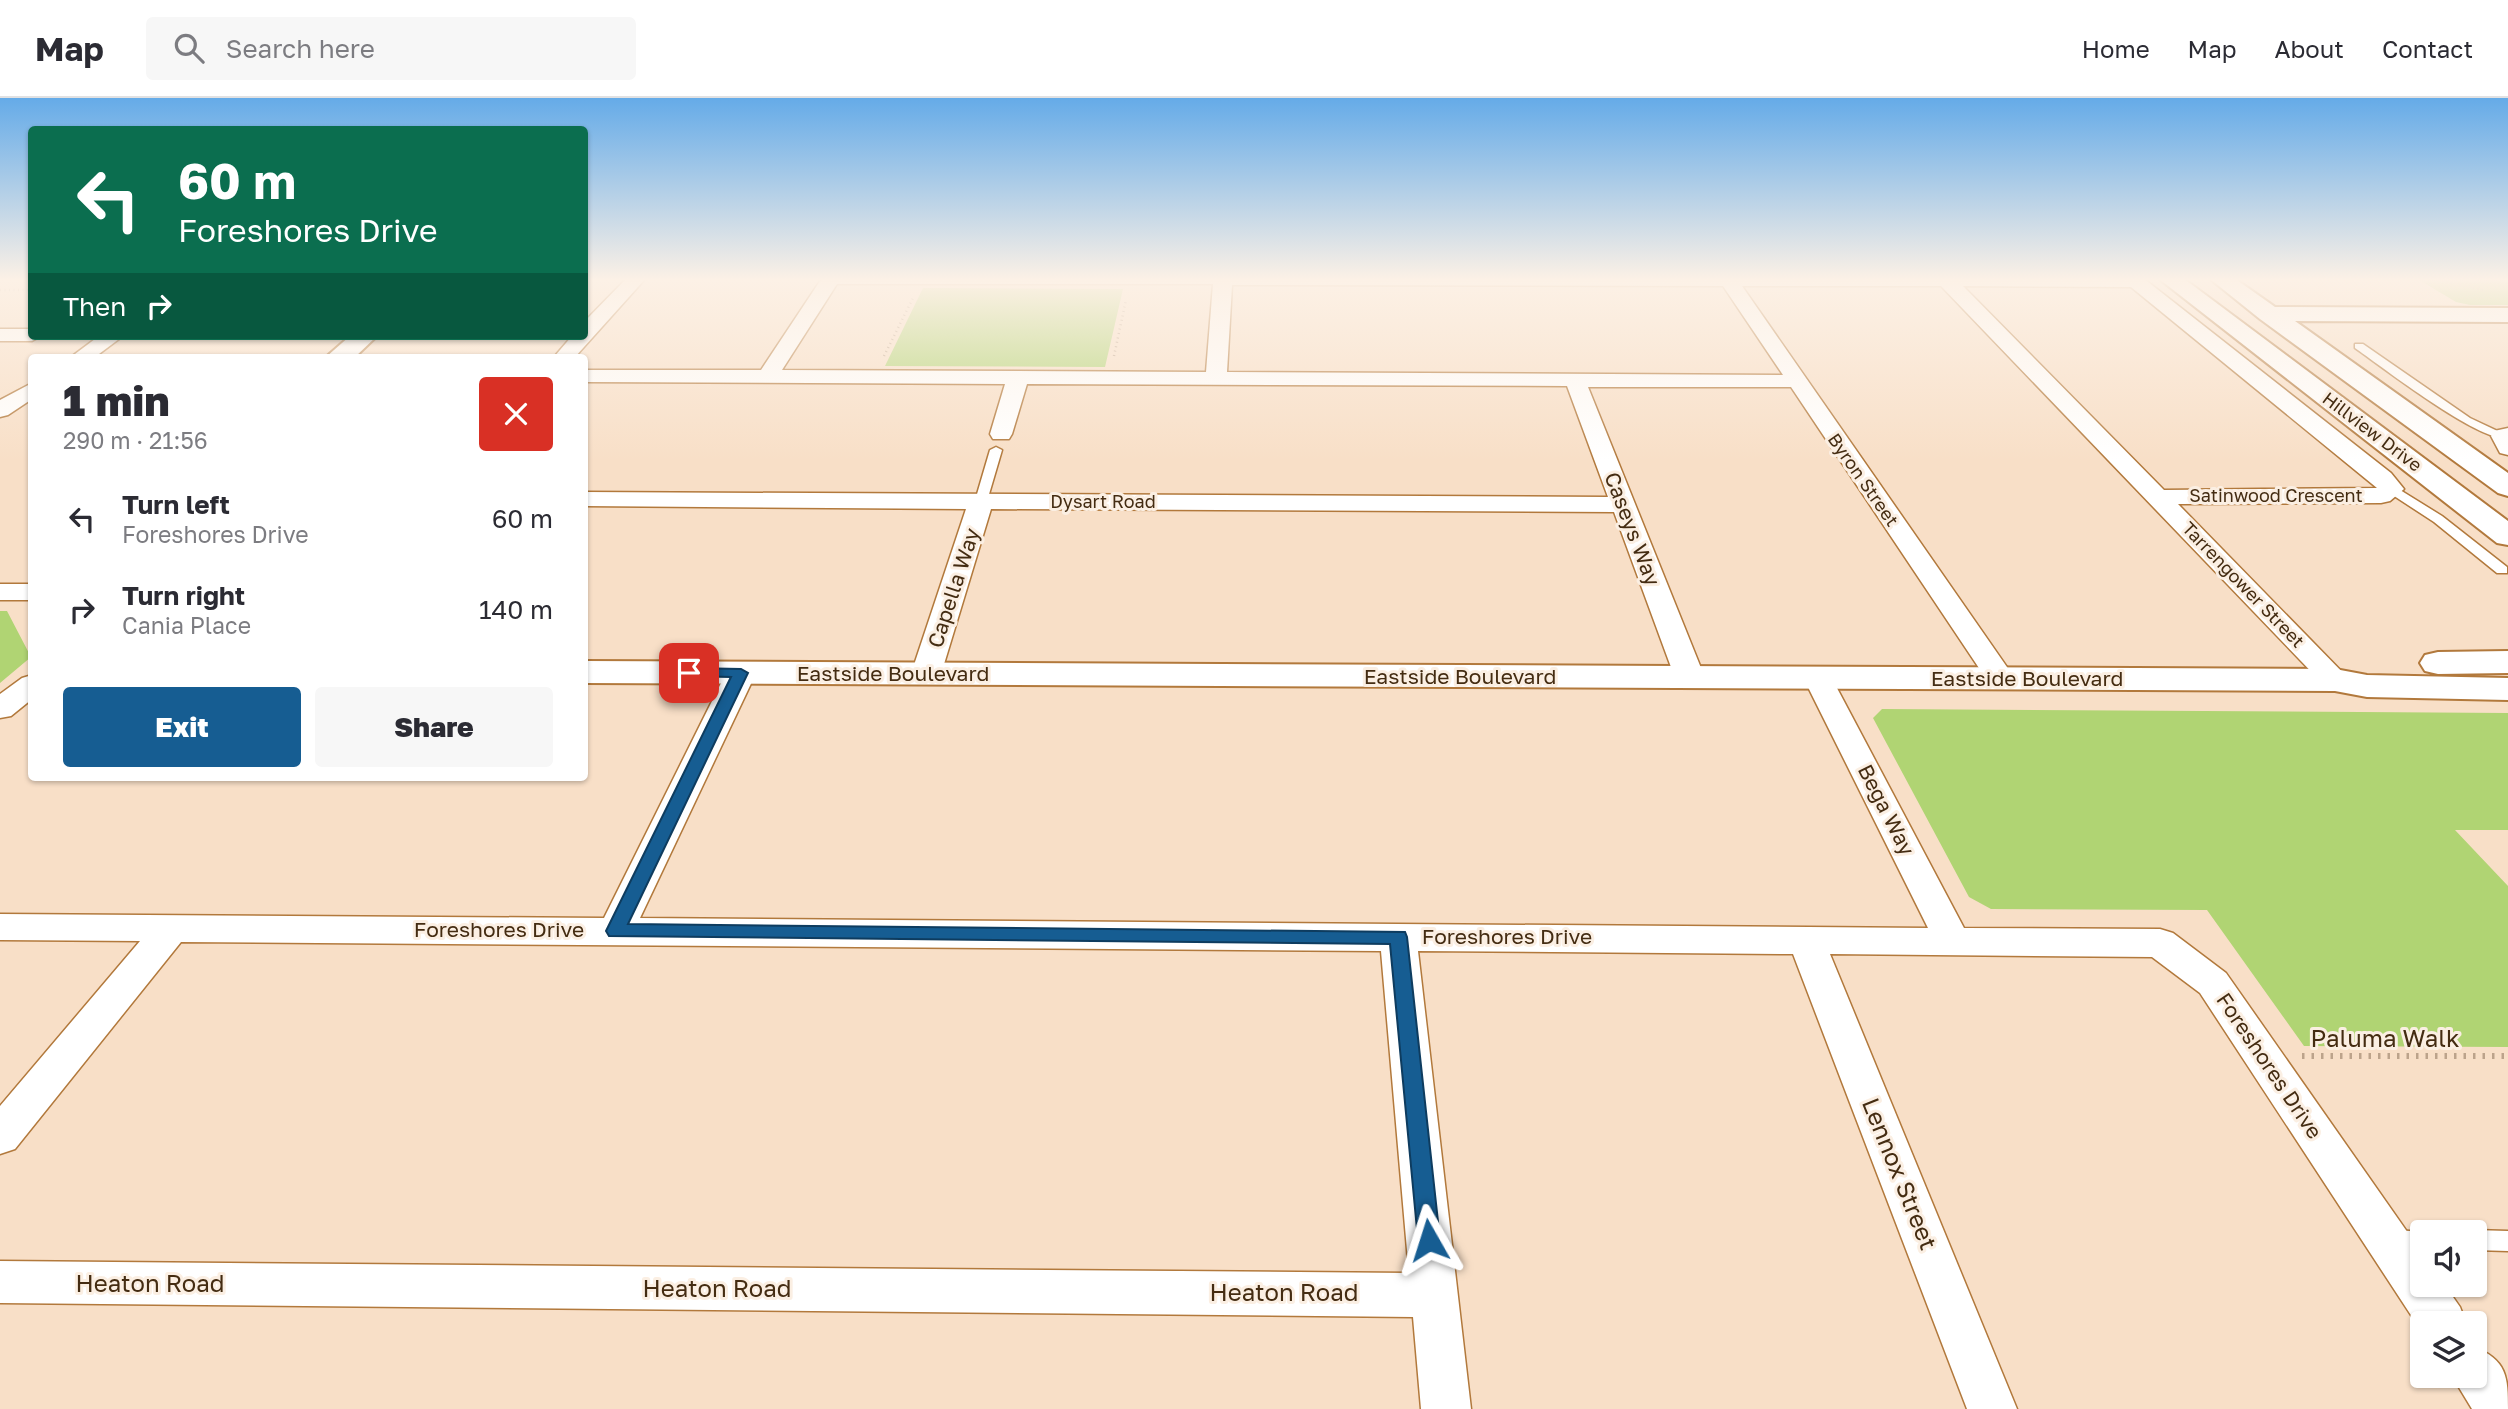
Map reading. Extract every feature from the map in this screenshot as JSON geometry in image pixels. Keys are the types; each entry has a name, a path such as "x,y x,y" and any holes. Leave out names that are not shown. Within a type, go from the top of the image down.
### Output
{"street":[{"path":"767,377 791,339"},
{"path":"1216,379 1219,339"},
{"name":"Byron Street","path":"1768,339 2001,680"},
{"name":"Tarrengower Street","path":"2004,339 2335,680"},
{"name":"Satinwood Crescent","path":"2158,496 2381,496 2392,489 2382,478 2209,339"},
{"name":"Hillview Drive","path":"2249,339 2508,536"},
{"name":"Hillview Drive","path":"2303,339 2508,488"},
{"path":"86,354 107,340"},
{"path":"343,354 360,340"},
{"path":"567,354 579,340"},
{"path":"588,376 1795,381"},
{"path":"998,442 1018,378"},
{"name":"Caseys Way","path":"1575,380 1690,678"},
{"path":"0,410 28,392"},
{"name":"Dysart Road","path":"588,499 1622,505"},
{"name":"Capella Way","path":"926,674 981,501"},
{"path":"0,592 28,592"},
{"name":"Eastside Boulevard","path":"2335,680 2358,667 2398,663 2508,662"},
{"name":"Eastside Boulevard","path":"588,672 2335,680 2367,686 2508,689"},
{"path":"616,931 741,673"},
{"name":"Bega Way","path":"1819,678 1953,941"},
{"path":"0,709 28,687"},
{"name":"Foreshores Drive","path":"0,927 2160,943 2213,983 2262,1056 2404,1240 2437,1311"},
{"path":"0,1136 172,928"},
{"path":"1398,937 1446,1409"},
{"name":"Lennox Street","path":"1806,940 1992,1409"},
{"name":"Heaton Road","path":"0,1283 1434,1295"},
{"path":"2486,1388 2501,1409"}],"lane":[{"path":"2359,346 2466,420 2506,439"},
{"path":"981,501 998,442"},
{"path":"2392,489 2438,519 2502,570"},
{"path":"2487,1240 2508,1241"}],"path":[{"path":"873,377 892,339"},
{"path":"1110,378 1118,339"},
{"name":"Paluma Walk","path":"2262,1056 2508,1056"}],"green space":[{"path":"898,339 1111,339 1105,367 885,366"},
{"path":"0,611 7,611 28,651 28,660 0,683"},
{"path":"1882,709 2508,713 2508,830 2455,830 2508,886 2508,1047 2304,1046 2207,910 1991,909 1969,897 1873,718"}],"route":[{"path":"689,673 741,673 616,931 1398,937 1429,1240"}]}
